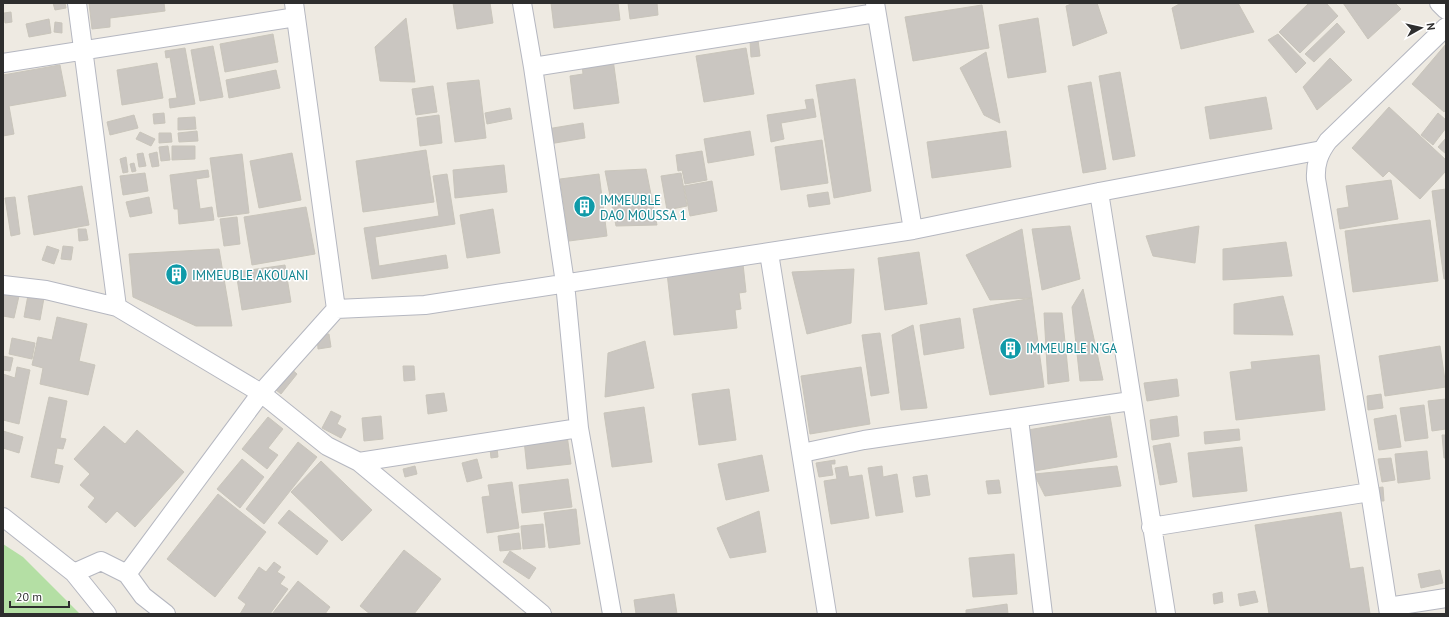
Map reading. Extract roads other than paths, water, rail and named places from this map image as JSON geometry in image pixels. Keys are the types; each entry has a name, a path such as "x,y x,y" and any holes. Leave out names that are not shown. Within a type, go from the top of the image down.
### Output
{"street":[{"path":"77,3 117,307"},
{"path":"522,3 565,283 579,428 612,614"},
{"path":"1439,3 1446,10"},
{"path":"533,67 875,8 913,230"},
{"path":"3,63 83,50 295,10 336,309"},
{"path":"1446,27 1322,150 1316,165 1316,179 1370,492 1388,610 1446,598"},
{"path":"127,574 261,393 336,309 425,305 913,230 1099,192 1322,150"},
{"path":"1099,192 1166,614"},
{"path":"769,253 827,614"},
{"path":"3,285 46,290 117,307 261,393 326,446 359,462 542,614"},
{"path":"802,453 864,440 1019,419 1131,401"},
{"path":"1019,419 1043,614"},
{"path":"359,462 579,428"},
{"path":"1151,527 1370,492"},
{"path":"3,517 74,573 107,614"},
{"path":"74,573 101,561 127,574 143,596 166,614"}],"place":[{"name":"IMMEUBLE DAO MOUSSA 1","path":"584,207"},
{"name":"IMMEUBLE AKOUANI","path":"177,275"},
{"name":"IMMEUBLE N'GA","path":"1010,348"}]}
